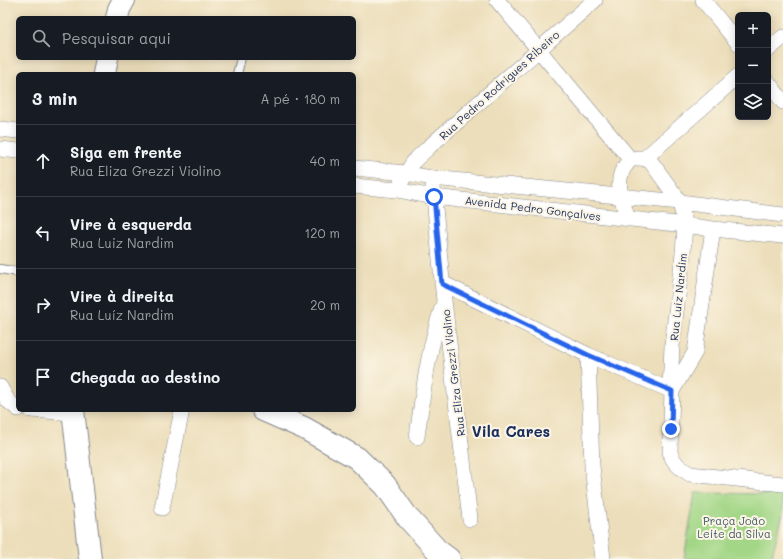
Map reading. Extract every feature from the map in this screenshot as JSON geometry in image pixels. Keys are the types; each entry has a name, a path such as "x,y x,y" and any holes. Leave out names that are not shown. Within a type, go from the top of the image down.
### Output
{"street":[{"path":"118,16 124,0"},
{"path":"497,0 538,49 638,159 651,162 680,202"},
{"name":"Rua Pedro Rodrigues Ribeiro","path":"397,190 414,161 538,49 595,0"},
{"path":"703,0 735,39"},
{"path":"770,48 783,37"},
{"path":"104,72 107,60"},
{"path":"628,219 621,197 620,180 624,167 638,159 735,78"},
{"path":"770,84 783,102"},
{"path":"0,128 16,130"},
{"path":"0,149 16,151"},
{"name":"Avenida Pedro Gonçalves","path":"356,168 432,178 680,202 783,215"},
{"name":"Rua Eliza Grezzi Violino","path":"432,178 442,284 470,519"},
{"name":"Avenida Pedro Gonçalves","path":"356,186 397,190 434,197 783,236"},
{"name":"Rua Luíz Nardim","path":"680,202 685,225 672,346 670,452 672,461 681,469 690,474 783,484"},
{"name":"Rua Luíz Nardim","path":"671,391 695,352 713,229"},
{"path":"442,284 588,355 671,391"},
{"path":"417,437 427,366 434,332 444,301"},
{"path":"588,355 592,466 603,559"},
{"path":"0,387 8,401 16,407"},
{"path":"73,412 90,559"},
{"path":"162,508 182,412"},
{"path":"268,412 304,428 357,458 385,485 408,518 437,550 449,559"}],"lane":[{"path":"238,72 240,60"},
{"path":"0,268 16,272"}],"green space":[{"name":"Praça João Leite da Silva","path":"695,493 783,494 783,514 771,559 684,559"}],"district":[{"name":"Vila Cares","path":"511,431"}],"route":[{"path":"434,197 442,284 588,355 672,391 671,429"}]}
